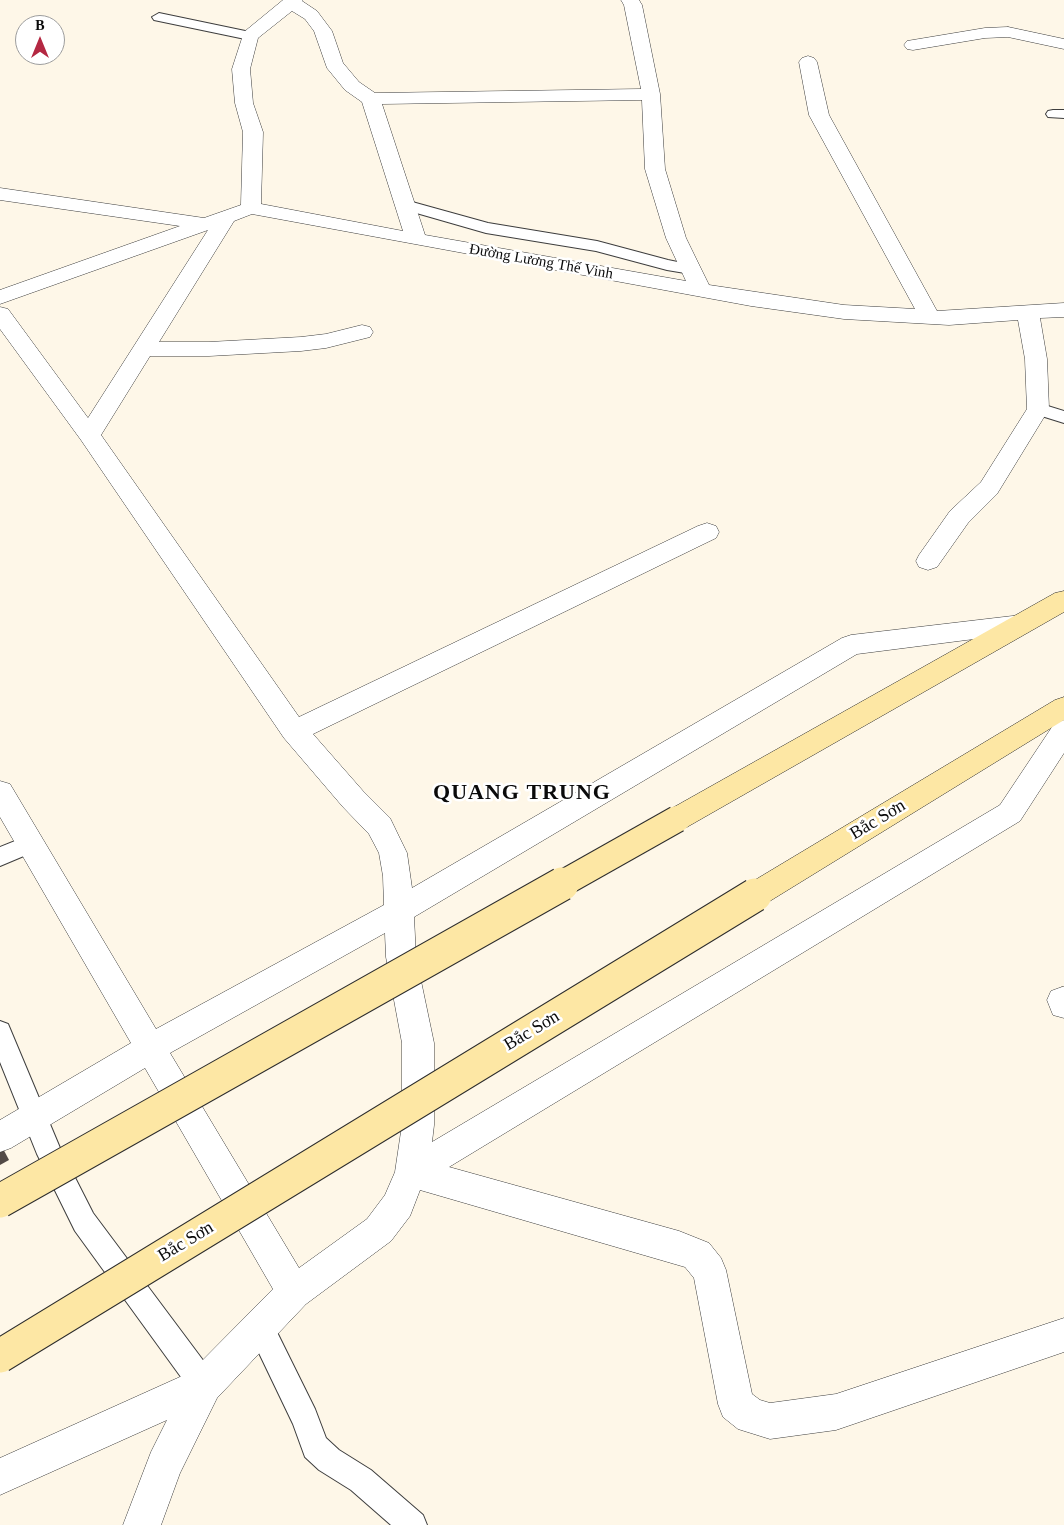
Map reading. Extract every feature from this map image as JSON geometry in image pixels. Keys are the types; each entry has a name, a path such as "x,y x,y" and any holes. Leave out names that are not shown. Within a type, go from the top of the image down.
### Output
{"main road":[{"path":"0,1201 1064,600"},
{"name":"Bắc Sơn","path":"0,1356 1064,707"}],"street":[{"path":"630,0 633,5 651,94 655,169 676,238 701,290"},
{"path":"0,297 251,208 253,132 244,103 241,69 250,36 293,2 311,15 323,30 334,64 352,86 370,99 416,239"},
{"path":"913,44 985,32 1008,32 1064,44"},
{"path":"808,62 820,115 930,317"},
{"path":"370,99 651,94"},
{"path":"0,194 206,224"},
{"name":"Đường Lương Thế Vinh","path":"251,208 701,290 844,312 949,318 1064,310"},
{"path":"89,435 227,216"},
{"path":"928,561 959,517 988,488 1038,409 1036,359 1028,312"},
{"path":"0,314 89,435 294,731 353,799 380,826 393,853 397,876 401,957 418,1043 418,1125 411,1172 398,1205 378,1230 294,1292 204,1385 164,1465 142,1525"},
{"path":"143,349 209,349 301,344 326,341 362,332"},
{"path":"294,731 707,532"},
{"path":"0,1137 150,1048 399,910 851,645 1021,624"},
{"path":"411,1172 1010,813 1064,731"},
{"path":"0,792 294,1292"},
{"path":"411,1172 679,1247 697,1255 709,1270 736,1404 751,1416 770,1420 836,1412 1064,1335"},
{"path":"0,1476 204,1385"}],"lane":[{"path":"159,17 250,36"},
{"path":"404,205 486,228 597,246 667,265 691,269"},
{"path":"1038,409 1064,417"},
{"path":"0,857 30,844"},
{"path":"0,1032 69,1194 84,1222 204,1385"},
{"path":"260,1328 306,1419 315,1447 329,1460 361,1480 413,1525"}],"building":[{"path":"0,1143 9,1160 0,1165"}],"district":[{"name":"QUANG TRUNG","path":"522,793"}]}
